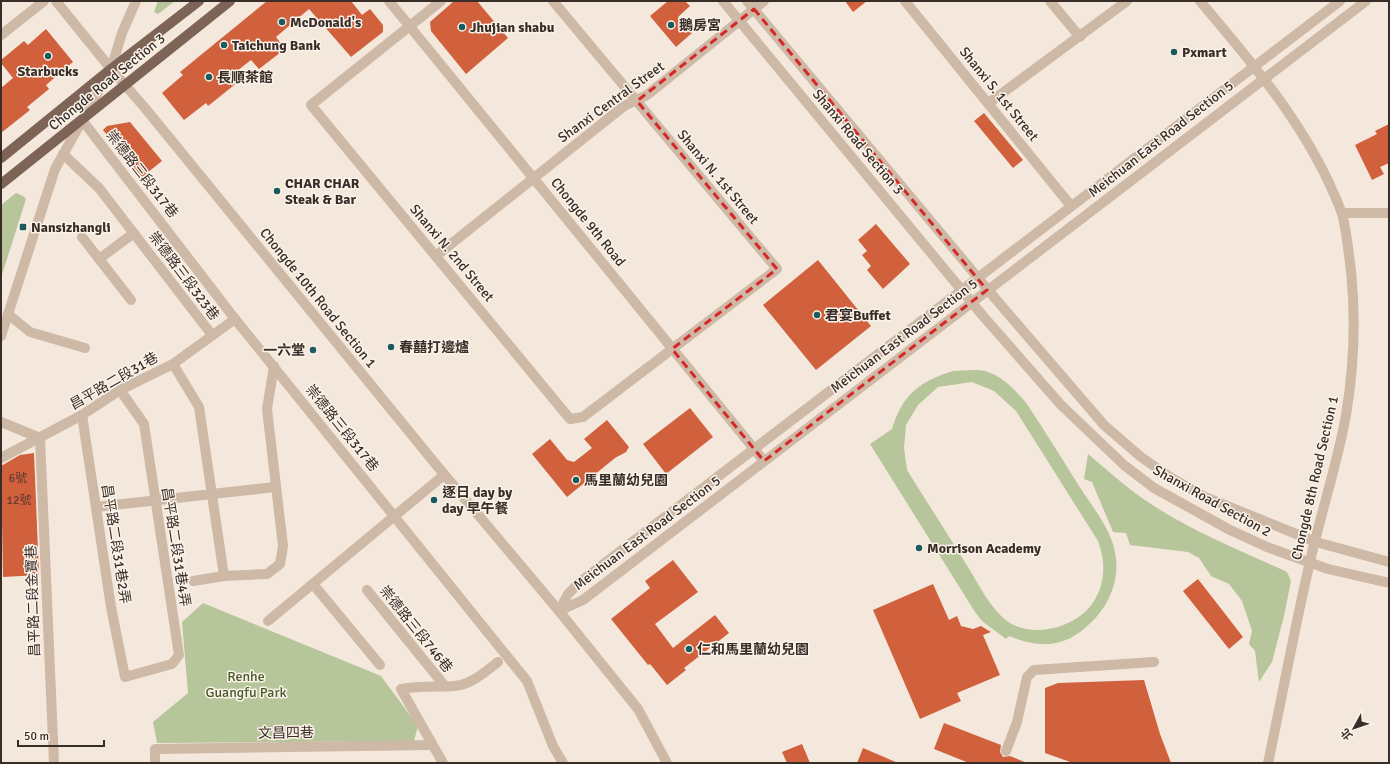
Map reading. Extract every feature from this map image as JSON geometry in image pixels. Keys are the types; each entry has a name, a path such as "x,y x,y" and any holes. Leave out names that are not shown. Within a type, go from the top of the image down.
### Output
{"main road":[{"name":"Chongde Road Section 3","path":"1,158 111,69 199,1"},
{"name":"Chongde Road Section 3","path":"1,184 230,1"}],"street":[{"path":"1,35 44,1"},
{"name":"Chongde 10th Road Section 1","path":"56,1 444,475 559,611 638,709 667,763"},
{"path":"1,336 55,169 111,69 122,33 136,1"},
{"name":"Chongde 9th Road","path":"389,1 764,461"},
{"path":"409,27 441,1"},
{"name":"Shanxi N. 1st Street","path":"553,1 777,269 672,349"},
{"name":"Shanxi Road Section 3","path":"723,1 972,302"},
{"name":"Shanxi Road Section 3","path":"747,1 987,290"},
{"name":"Shanxi Central Street","path":"436,256 533,177 624,106 647,95 764,1"},
{"name":"Shanxi S. 1st Street","path":"905,1 1071,206"},
{"path":"1050,1 1080,37"},
{"path":"989,103 1127,1"},
{"name":"Chongde 8th Road Section 1","path":"1200,1 1264,78 1307,139 1325,172 1342,213 1350,260 1354,301 1352,362 1346,414 1310,564 1268,763"},
{"name":"Meichuan East Road Section 5","path":"559,611 573,587 1340,1"},
{"name":"Meichuan East Road Section 5","path":"559,611 583,600 1366,1"},
{"name":"Shanxi N. 2nd Street","path":"409,27 311,105 570,419 583,417 672,349"},
{"name":"崇德路三段317巷","path":"82,120 235,319 396,516 527,681 553,746 563,763"},
{"name":"崇德路三段323巷","path":"63,154 99,188 212,335"},
{"path":"1342,213 1389,213"},
{"name":"崇德路三段323巷","path":"99,259 134,233"},
{"path":"82,237 130,300"},
{"name":"Shanxi Road Section 2","path":"987,290 1104,425 1141,457 1170,477 1205,497 1316,542 1389,562"},
{"name":"Shanxi Road Section 2","path":"972,302 1061,405 1124,465 1154,488 1230,530 1267,548 1310,564 1389,583"},
{"path":"8,314 30,332 85,348"},
{"name":"昌平路二段31巷","path":"1,458 82,415 120,390 173,364 235,319"},
{"path":"173,364 199,407 224,576"},
{"path":"193,581 224,576 267,574 280,564 283,546 267,409 274,366"},
{"name":"昌平路二段31巷4弄","path":"120,390 144,424 179,655 172,664 125,677"},
{"name":"昌平路二段31巷2弄","path":"82,415 111,607 125,677"},
{"path":"1,422 40,438"},
{"name":"昌平路二段金寶巷","path":"40,438 54,763"},
{"path":"268,621 444,475"},
{"path":"96,506 275,487"},
{"path":"313,584 380,665"},
{"name":"崇德路三段746巷","path":"366,590 444,685"},
{"path":"444,763 400,689 419,686 455,686 475,679 498,662"},
{"path":"1006,751 1017,722 1027,677 1034,670 1154,662"},
{"name":"文昌四巷","path":"155,763 155,749 432,745"}],"highlighted area":[{"path":"754,9 987,290 764,461 672,349 777,269 637,101"}],"green space":[{"path":"158,1 175,1 158,14 154,12"},
{"path":"16,193 26,199 1,278 1,205"},
{"path":"981,370 997,376 1013,389 1027,404 1107,530 1116,559 1113,588 1109,598 1092,622 1076,635 1067,640 1058,643 1039,644 1019,640 1009,636 1006,639 982,621 870,444 892,429 901,407 914,391 941,375 953,371","holes":["972,382 994,391 1016,411 1098,541 1101,550 1103,559 1103,577 1094,602 1080,616 1071,622 1049,629 1027,629 1017,626 1007,621 995,610 907,470 904,448 906,425 918,405 938,387"]},
{"path":"1088,454 1135,493 1171,516 1190,527 1287,572 1291,581 1284,616 1272,662 1259,682 1255,651 1249,644 1252,631 1242,601 1229,584 1211,576 1199,558 1188,552 1130,545 1126,533 1113,532 1092,482 1084,479"},
{"name":"Renhe Guangfu Park","path":"203,603 381,676 418,726 414,741 157,743 153,722 188,693 182,622"}],"building":[{"path":"267,1 351,1 362,15 370,9 383,25 383,32 351,57 309,9 276,37 285,49 259,69 251,60 232,75 238,82 208,106 206,103 184,120 162,93 183,75 180,72"},
{"path":"454,1 477,1 508,38 466,74 431,31 430,22"},
{"name":"鵝房宮","path":"668,1 685,1 690,6 678,17 692,33 676,47 650,16"},
{"path":"845,1 867,1 853,12"},
{"path":"46,29 73,62 46,85 49,89 27,107 30,110 1,133 1,88 13,78 1,63 1,60 24,41 28,45"},
{"path":"984,113 1023,160 1013,168 974,121"},
{"path":"130,122 162,161 142,177 103,130 107,126"},
{"path":"1389,124 1389,163 1380,167 1384,174 1372,180 1355,145 1377,134 1375,131"},
{"path":"876,224 910,264 883,289 867,270 871,266 862,255 867,251 858,240"},
{"name":"君宴Buffet","path":"818,260 871,326 816,370 763,305"},
{"path":"690,408 713,437 666,474 643,444"},
{"path":"607,420 629,447 626,452 615,458 567,497 532,454 550,439 567,460 574,462 592,448 584,439"},
{"path":"34,453 39,575 3,577 1,466 20,455"},
{"path":"673,560 698,592 655,624 673,648 715,615 729,633 684,668 686,670 667,685 650,664 648,665 611,619 650,588 645,581"},
{"path":"1198,579 1243,637 1229,649 1183,591"},
{"path":"933,584 949,620 957,616 961,626 973,629 981,626 991,632 983,635 1000,675 957,693 961,701 920,719 873,610"},
{"path":"1144,680 1160,734 1171,763 1073,763 1045,753 1045,688 1058,683"},
{"path":"944,723 1001,745 1000,752 1003,757 1010,756 1027,763 969,763 934,749"},
{"path":"802,744 810,763 787,763 782,752"},
{"path":"863,748 898,763 857,763"}],"place":[{"name":"McDonald's","path":"282,22"},
{"name":"鵝房宮","path":"671,25"},
{"name":"Jhujian shabu","path":"462,27"},
{"name":"Taichung Bank","path":"224,45"},
{"name":"Pxmart","path":"1174,52"},
{"name":"Starbucks","path":"48,56"},
{"name":"長順茶館","path":"209,77"},
{"name":"CHAR CHAR Steak & Bar","path":"277,191"},
{"name":"Nansizhangli","path":"23,227"},
{"name":"君宴Buffet","path":"817,315"},
{"name":"春囍打邊爐","path":"391,347"},
{"name":"一六堂","path":"313,350"},
{"name":"馬里蘭幼兒園","path":"576,480"},
{"name":"逐日 day by day 早午餐","path":"434,500"},
{"name":"Morrison Academy","path":"919,548"},
{"name":"仁和馬里蘭幼兒園","path":"689,649"}]}
